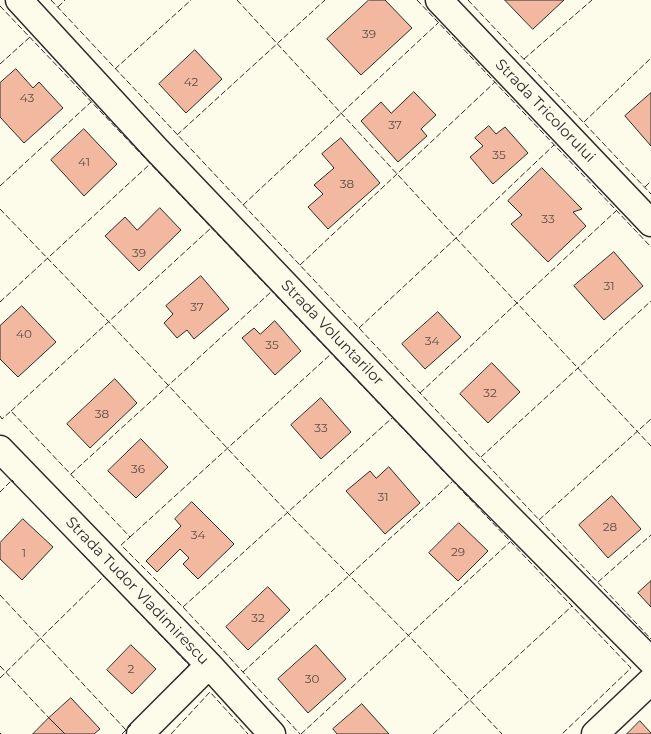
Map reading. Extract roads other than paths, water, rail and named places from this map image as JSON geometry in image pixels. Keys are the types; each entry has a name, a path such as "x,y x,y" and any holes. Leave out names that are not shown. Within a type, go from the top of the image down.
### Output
{"street":[{"name":"Strada Voluntarilor","path":"19,0 156,149 453,461 651,661"},
{"name":"Strada Tricolorului","path":"439,0 651,223"},
{"name":"Strada Tudor Vladimirescu","path":"3,458 209,665 272,734"},
{"path":"140,734 209,665"},
{"path":"595,734 651,681"}]}
